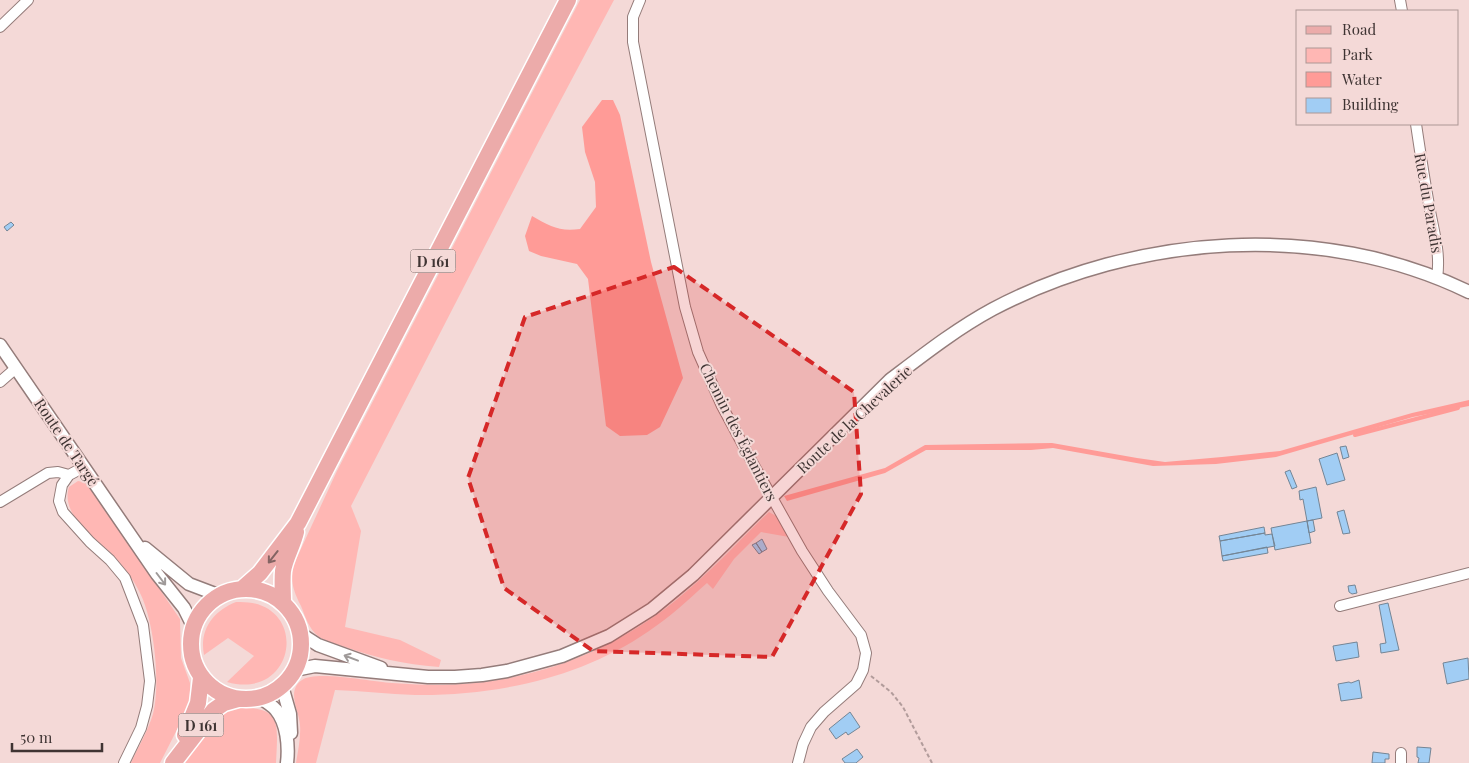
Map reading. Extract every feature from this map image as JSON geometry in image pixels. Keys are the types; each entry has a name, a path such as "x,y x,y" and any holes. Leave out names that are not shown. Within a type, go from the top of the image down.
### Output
{"main road":[{"name":"D 161","path":"243,588 260,573 298,523 568,0"},
{"name":"D 161","path":"284,603 282,585 284,568 292,549 298,523"},
{"path":"243,588 271,594 284,603 294,617 300,634 301,652 295,670 282,686 260,698 238,699 224,695 212,688 201,678 193,662 190,644 193,626 207,604 218,595 230,590 243,588"},
{"name":"D 161","path":"172,763 192,721 198,703 201,678"},
{"name":"D 161","path":"172,763 214,710 224,703 238,699"}],"street":[{"path":"0,26 28,0"},
{"name":"Chemin des Églantiers","path":"640,0 633,17 633,42 685,307 698,352 722,406 807,559 860,635 866,654 863,670"},
{"name":"Rue du Paradis","path":"1416,125 1429,207 1438,249 1439,265 1437,278"},
{"name":"Route de la Chevalerie","path":"295,670 315,666 366,672 446,677 482,674 535,664 562,656 594,643 630,624 675,592 890,380 936,344 992,310 1048,284 1079,273 1137,257 1208,247 1255,245 1300,247 1340,252 1437,278"},
{"path":"1437,278 1469,292"},
{"name":"Route de Targé","path":"0,345 157,574 184,608 193,626"},
{"path":"0,382 16,368"},
{"path":"84,467 69,475 62,485 59,501 63,512 125,578 143,625 150,681 147,706 141,728 124,763"},
{"path":"0,502 48,472 69,475"},
{"name":"Route de Targé","path":"133,538 188,584 218,595"},
{"path":"1340,606 1469,573"},
{"name":"Route de la Chevalerie","path":"300,634 318,645 397,673"},
{"path":"798,763 803,744 811,727 824,712 856,684 863,670"},
{"path":"282,686 290,714 291,731 287,758"},
{"path":"260,698 276,709 284,722 287,758"}],"path":[{"path":"863,670 891,692 903,707 932,763"}],"highlighted area":[{"path":"674,267 854,392 861,494 772,657 593,651 504,588 468,478 525,317"}],"green space":[{"path":"580,0 614,0 539,141 351,506 361,531 345,627 400,640 441,660 439,667 390,660 326,641 320,638 310,626 296,596 292,577 293,566 337,471"},
{"path":"78,481 89,486 180,619 181,658 190,683 191,699 160,763 131,763 146,733 153,714 155,701 155,651 149,618 139,591 127,571 74,516 68,497 69,487"},
{"path":"769,512 776,516 789,537 761,532 734,559 713,589 707,583 664,620 623,647 595,661 566,672 507,688 476,692 415,695 335,690 316,763 296,763 300,730 294,695 297,684 302,680 309,677 331,676 410,684 473,683 504,679 565,663 623,636 675,601 712,569"},
{"path":"236,602 260,605 276,616 285,631 286,648 281,664 269,677 251,684 227,682 254,656 228,638 204,655 204,637 210,622 214,616"},
{"path":"232,708 260,710 268,713 274,719 277,736 276,763 185,763 196,745 220,714"}],"water":[{"path":"602,100 613,100 620,115 651,262 683,378 660,427 647,435 620,436 606,426 588,279 577,264 541,256 529,251 525,236 532,216 544,223 566,230 580,229 596,207 595,182 585,152 582,127"},
{"path":"1469,400 1469,406 1413,417 1276,457 1216,464 1153,466 1053,448 1031,450 926,450 885,473 787,501 784,496 885,468 925,445 1052,443 1165,462 1280,451 1412,413"}],"building":[{"path":"11,222 14,225 7,231 4,227"},
{"path":"1346,446 1349,457 1343,459 1340,447"},
{"path":"1337,453 1345,480 1327,485 1319,459"},
{"path":"1290,470 1297,487 1292,489 1285,472"},
{"path":"1316,487 1322,518 1307,521 1303,499 1300,500 1299,491"},
{"path":"1344,510 1350,533 1343,534 1337,512"},
{"path":"1313,520 1315,531 1309,533 1307,521"},
{"path":"1307,521 1311,543 1275,550 1271,528"},
{"path":"1264,527 1265,533 1220,541 1219,536"},
{"path":"1265,533 1265,535 1272,534 1275,546 1222,556 1220,541"},
{"path":"762,539 767,549 762,552 756,543"},
{"path":"756,543 762,552 759,554 752,545"},
{"path":"1267,547 1268,553 1223,561 1222,556"},
{"path":"1355,585 1357,593 1352,594 1349,592 1348,586"},
{"path":"1388,603 1399,650 1381,653 1380,644 1386,643 1379,605"},
{"path":"1357,642 1359,657 1336,661 1333,646"},
{"path":"1468,658 1469,679 1447,684 1443,663"},
{"path":"1359,680 1362,698 1341,701 1338,684"},
{"path":"850,712 860,727 848,735 846,732 836,739 829,729"},
{"path":"1417,747 1431,748 1429,763 1418,763"},
{"path":"857,749 863,757 856,763 845,763 842,759"},
{"path":"1373,752 1389,754 1389,759 1385,759 1385,763 1372,763"}],"waterway":[{"path":"1355,435 1458,408"}]}
